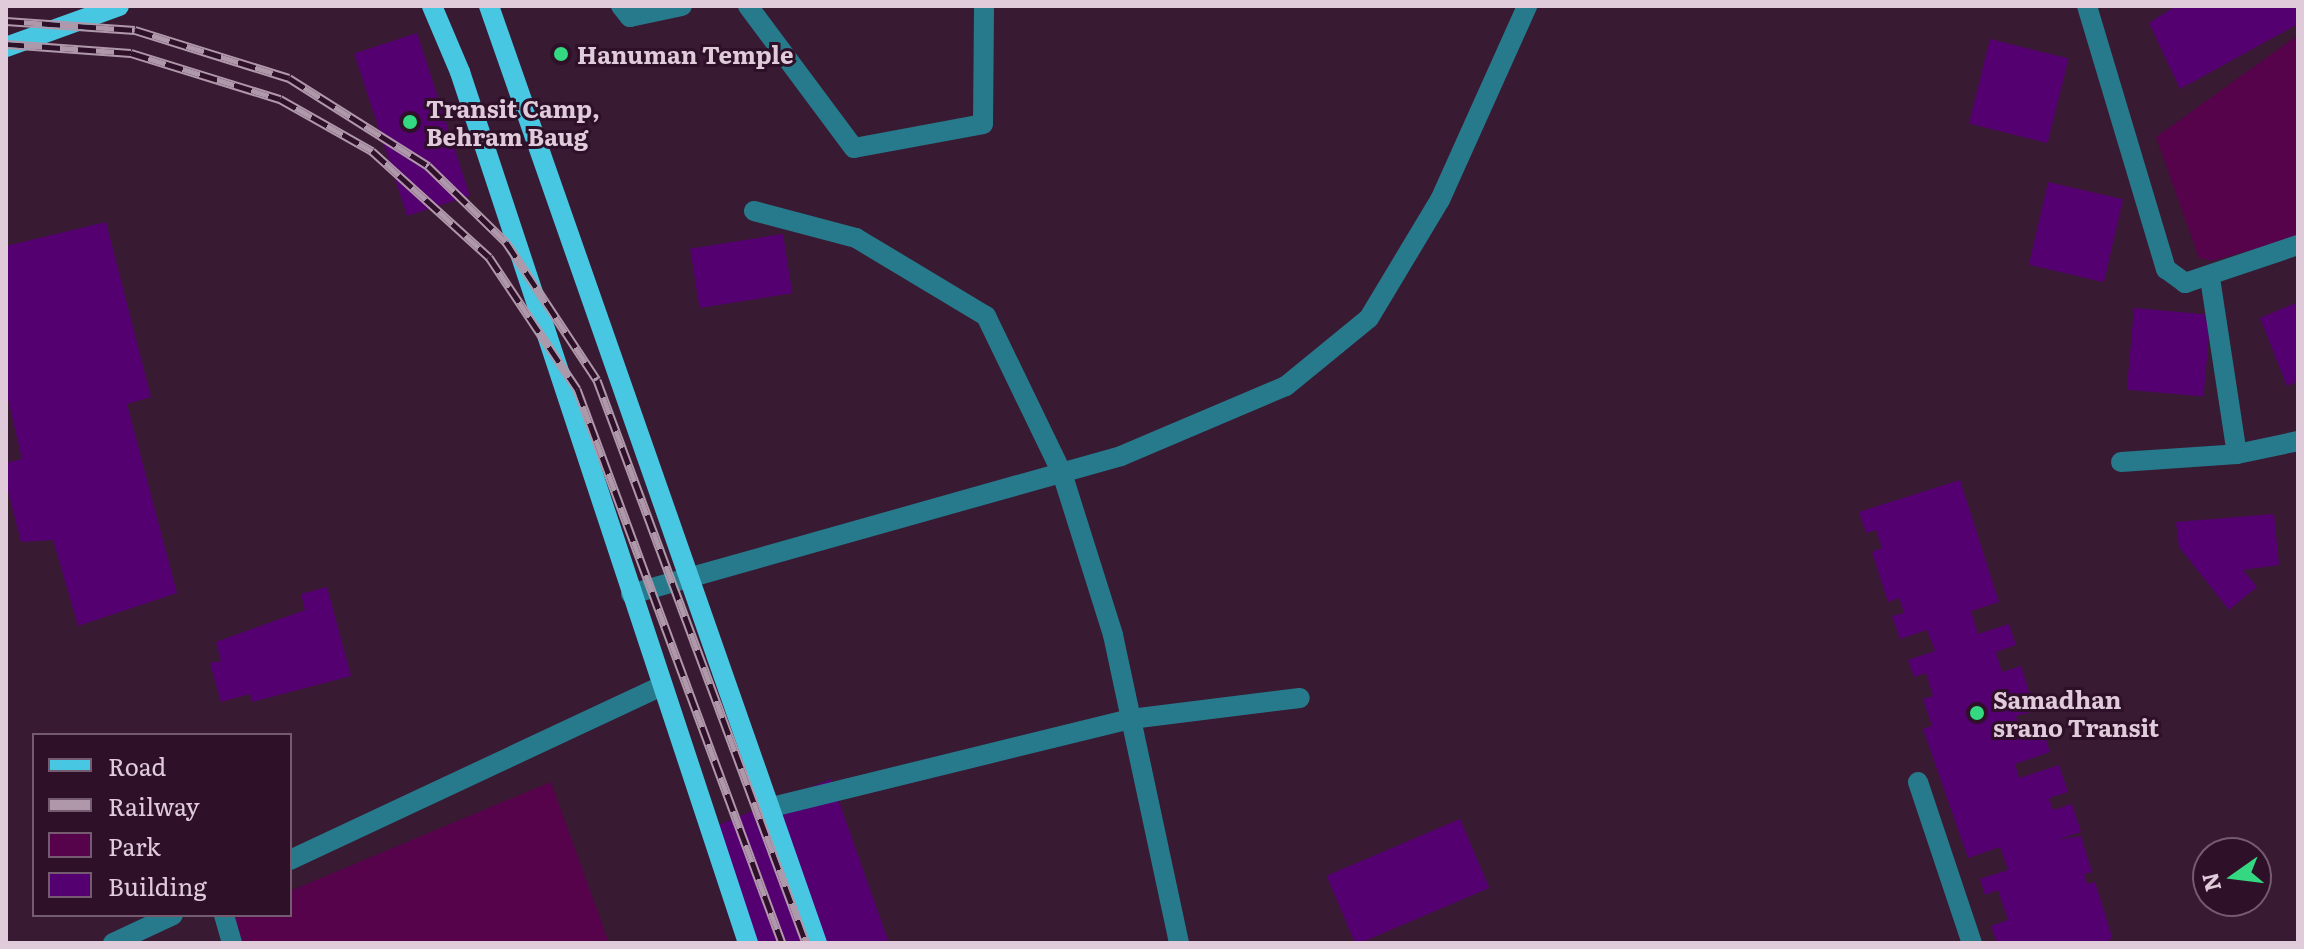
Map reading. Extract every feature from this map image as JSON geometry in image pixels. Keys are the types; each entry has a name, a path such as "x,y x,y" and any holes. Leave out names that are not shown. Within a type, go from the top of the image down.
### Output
{"main road":[{"path":"6,47 119,6"},
{"path":"432,6 460,72 748,943"},
{"path":"489,6 693,580 817,943"}],"street":[{"path":"621,6 630,17 682,6"},
{"path":"748,6 854,148 983,124 984,6"},
{"path":"631,594 693,580 1121,456 1286,386 1369,318 1440,200 1527,6"},
{"path":"2087,6 2166,269 2185,283 2210,278 2298,245"},
{"path":"754,211 856,238 986,316 1062,473 1113,635 1179,943"},
{"path":"2210,278 2237,454"},
{"path":"2121,462 2237,454 2298,441"},
{"path":"292,859 661,686"},
{"path":"772,807 1131,719 1300,698"},
{"path":"1918,782 1972,943"},
{"path":"113,943 169,917"},
{"path":"225,917 232,943"}],"green space":[{"path":"2298,35 2298,237 2212,261 2199,258 2156,137"},
{"path":"551,782 609,943 240,943 234,917 292,917 292,890"}],"building":[{"path":"2176,6 2298,6 2298,24 2180,89 2149,23"},
{"name":"Transit Camp, Behram Baug","path":"417,33 470,196 407,216 354,53"},
{"path":"1990,39 2069,59 2048,143 1969,123"},
{"path":"2048,182 2123,199 2104,282 2029,265"},
{"path":"106,222 151,397 127,404 177,593 78,626 53,540 21,542 6,483 6,463 22,459 6,391 6,246"},
{"path":"783,234 792,293 700,308 690,249"},
{"path":"2298,302 2298,381 2287,386 2260,318"},
{"path":"2134,308 2211,315 2204,396 2127,390"},
{"name":"Samadhan srano Transit","path":"1960,480 1999,602 1971,611 1978,634 2009,624 2016,645 1996,652 2002,672 2021,666 2035,711 2016,716 2023,737 2043,731 2050,752 2015,764 2019,778 2059,765 2068,792 2049,798 2053,810 2072,804 2081,832 2057,840 2081,836 2092,872 2084,874 2087,884 2095,882 2112,937 2107,943 1997,943 1991,926 2008,920 1998,890 1985,895 1980,879 2008,870 2000,847 1968,858 1923,729 1932,726 1923,699 1933,696 1926,673 1914,677 1908,660 1935,651 1927,630 1900,639 1892,616 1904,613 1899,598 1888,602 1872,552 1882,548 1876,530 1866,533 1859,512"},
{"path":"2274,514 2279,565 2243,570 2257,587 2229,610 2179,547 2176,522"},
{"path":"327,587 351,676 252,702 250,694 221,702 210,663 221,661 216,642 305,610 301,594"},
{"path":"831,779 889,943 746,943 706,830"},
{"path":"1460,819 1489,888 1355,943 1327,876"}],"railway":[{"path":"6,21 135,30 289,78 428,166 506,242 597,380 806,943"},
{"path":"6,44 131,53 280,99 372,151 489,257 577,389 782,943"}],"place":[{"name":"Hanuman Temple","path":"561,54"},
{"name":"Transit Camp, Behram Baug","path":"410,122"},
{"name":"Samadhan srano Transit","path":"1977,713"}]}
